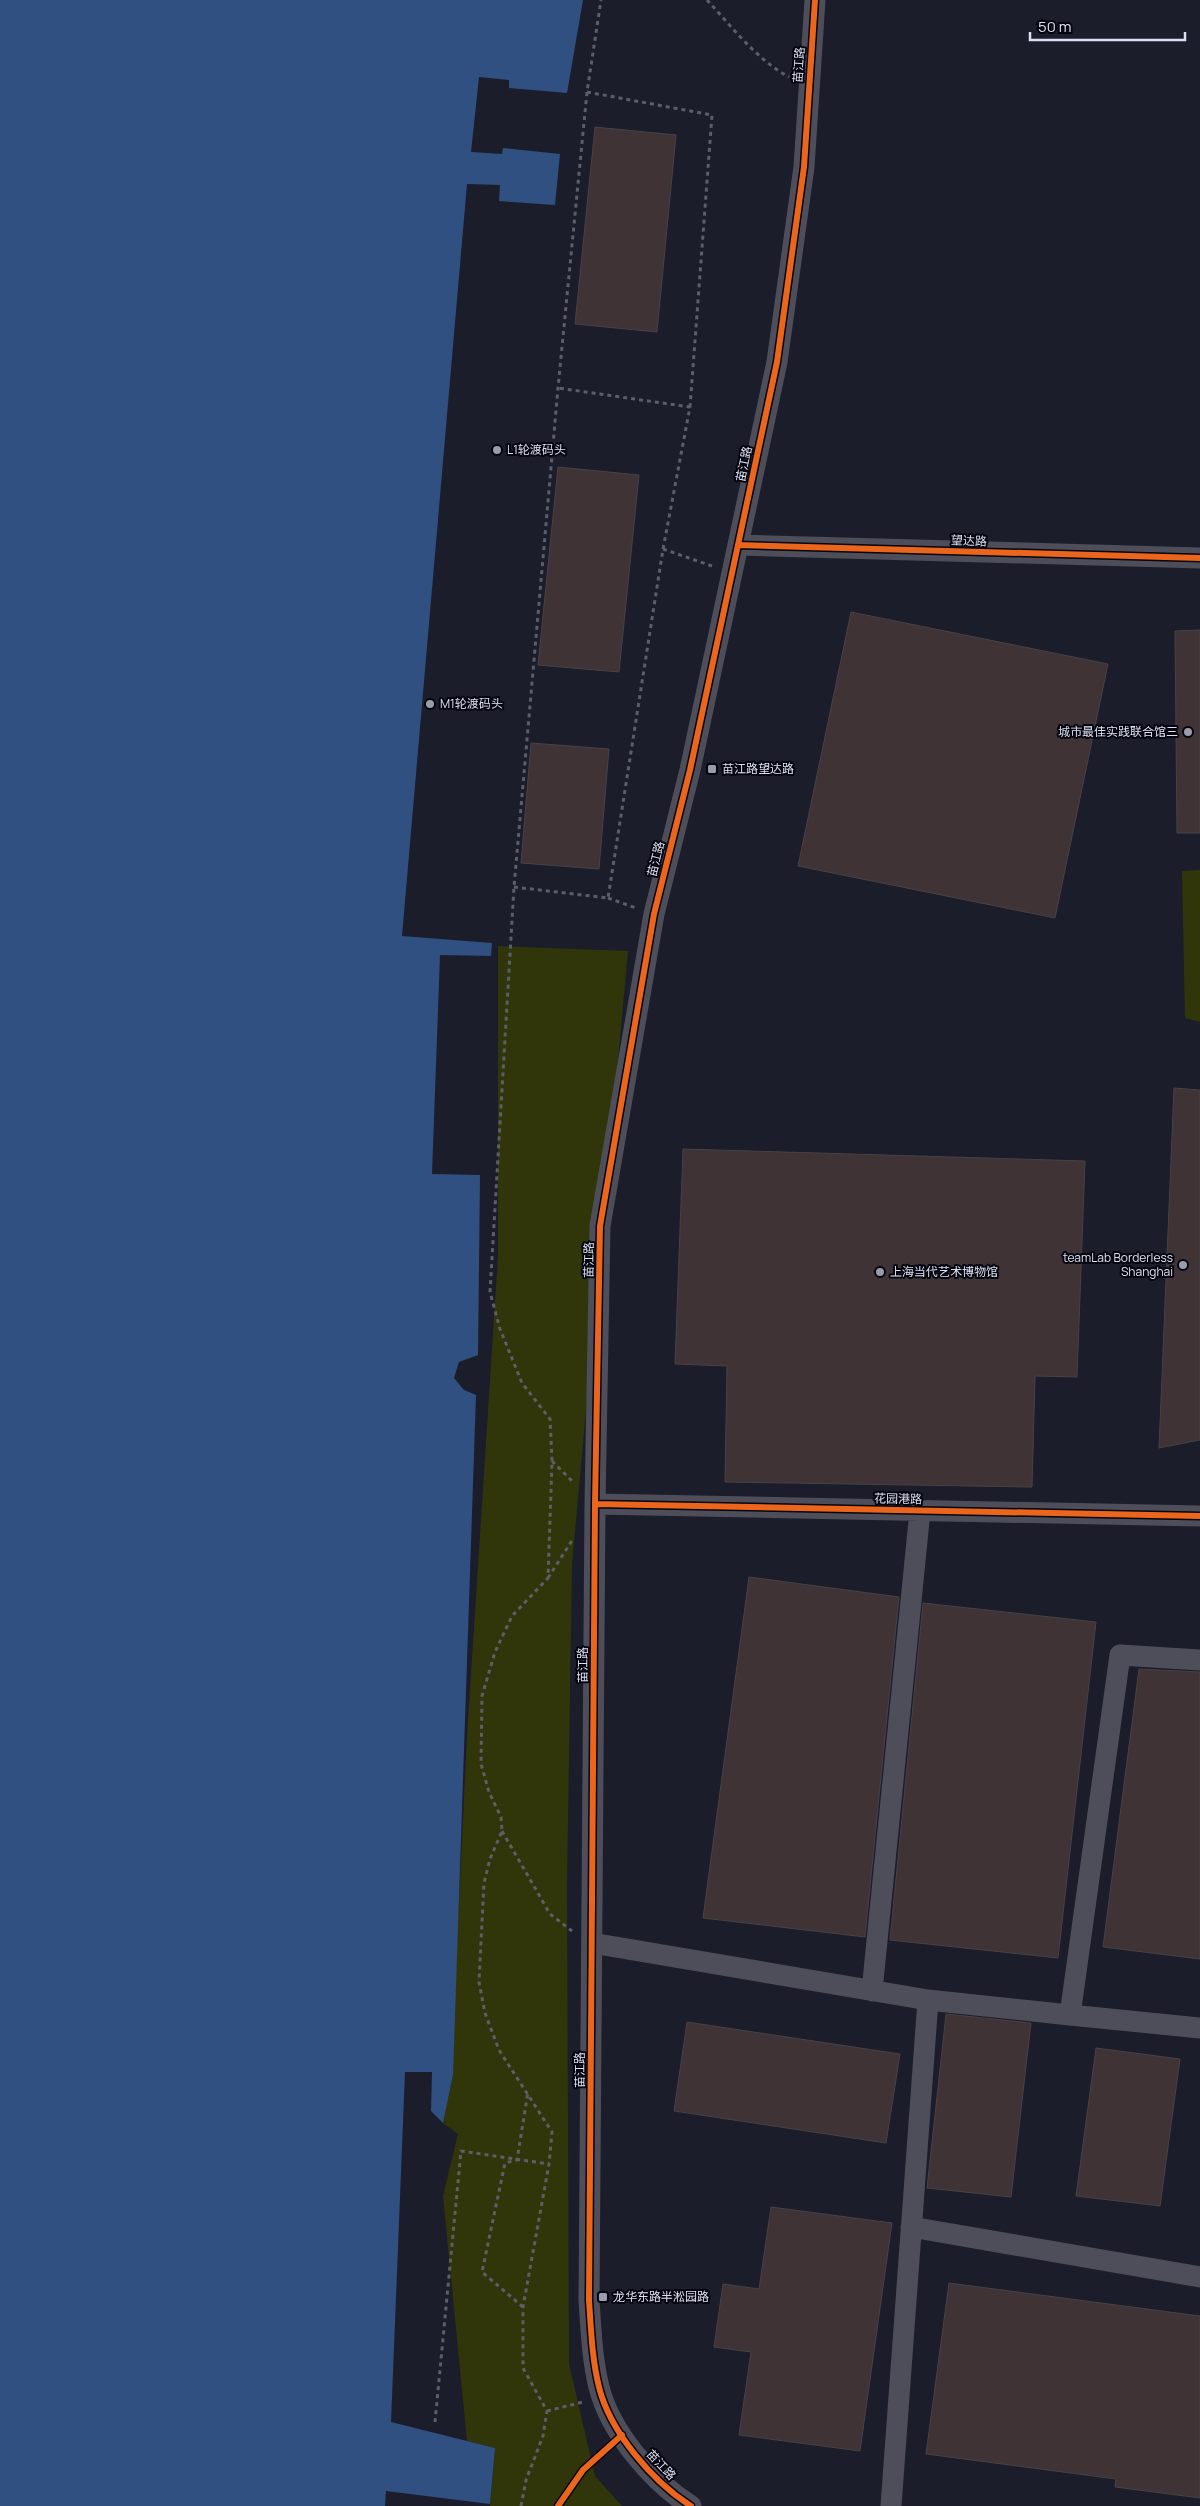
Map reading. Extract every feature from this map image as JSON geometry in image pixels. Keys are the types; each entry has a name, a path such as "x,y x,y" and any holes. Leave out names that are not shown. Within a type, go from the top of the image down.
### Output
{"street":[{"name":"苗江路","path":"691,2506 676,2496 645,2466 616,2427 603,2398 592,2349 589,2300 595,1504 600,1226 654,914 690,770 777,362 804,167 815,0"},
{"name":"望达路","path":"738,546 1200,558"},
{"name":"花园港路","path":"595,1504 1200,1516"},
{"path":"872,1991 920,1511"},
{"path":"1070,2016 1120,1655 1200,1660"},
{"path":"592,1943 928,2000 1200,2028"},
{"path":"890,2506 928,2000"},
{"path":"911,2227 1200,2277"}],"path":[{"path":"592,1943 573,1932 550,1914 502,1831 501,1817 489,1792 481,1764 482,1696 495,1652 512,1616 548,1578 552,1461 550,1420 522,1383 500,1329 490,1292 514,887 558,388 587,92 601,0"},
{"path":"707,0 744,40 776,70 809,88"},
{"path":"587,92 712,115 690,407 663,549 608,898"},
{"path":"558,388 690,407"},
{"path":"663,549 732,574"},
{"path":"514,887 608,898 654,914"},
{"path":"502,1831 490,1858 484,1884 479,1982 490,2030 499,2050 528,2092 552,2132 550,2164 524,2307 523,2368 547,2411 543,2436 526,2480 521,2506"},
{"path":"517,2160 528,2092"},
{"path":"435,2422 461,2151 550,2164"},
{"path":"517,2160 505,2163 482,2272 524,2307"},
{"path":"547,2411 603,2398"}],"green space":[{"path":"1200,870 1200,1022 1185,1018 1182,871"},
{"path":"498,946 628,951 572,1564 567,1885 569,2364 595,2476 622,2506 490,2506 495,2448 467,2441 443,2196 458,2134 443,2123 453,2075 451,2064 467,1737 498,1256"}],"water":[{"path":"0,0 583,0 567,93 509,88 509,80 479,77 471,152 502,154 503,148 560,154 555,205 499,201 500,185 467,184 402,936 492,943 491,956 440,955 432,1174 480,1175 478,1355 459,1362 454,1378 464,1390 476,1395 453,2075 443,2123 431,2111 432,2072 405,2072 391,2422 495,2448 490,2504 386,2491 385,2506 0,2506"}],"building":[{"path":"595,127 676,135 657,332 575,324"},
{"path":"558,467 639,475 619,672 538,665"},
{"path":"851,612 1108,664 1055,918 798,866"},
{"name":"城市最佳实践联合馆三","path":"1200,630 1200,833 1177,833 1175,631"},
{"path":"531,743 609,749 599,869 521,863"},
{"name":"teamLab Borderless Shanghai","path":"1174,1088 1200,1090 1200,1440 1159,1448"},
{"name":"上海当代艺术博物馆","path":"683,1149 1085,1161 1077,1377 1035,1376 1032,1487 725,1482 727,1366 675,1364"},
{"path":"749,1577 899,1597 865,1937 703,1918"},
{"path":"923,1603 1096,1622 1058,1958 890,1940"},
{"path":"1139,1669 1200,1672 1200,1959 1103,1947"},
{"path":"946,2014 1031,2023 1011,2197 927,2188"},
{"path":"687,2022 900,2054 886,2143 674,2111"},
{"path":"1096,2048 1180,2059 1160,2206 1076,2196"},
{"path":"771,2207 892,2223 860,2451 739,2435 751,2352 714,2347 723,2284 759,2289"},
{"path":"949,2283 1200,2316 1200,2498 1115,2487 1116,2479 926,2454"}],"cycle path":[{"path":"691,2506 662,2484 648,2470 623,2438 613,2421 599,2387 591,2333 589,2300 595,1504 600,1226 654,914 690,770 777,362 804,167 815,0"},
{"path":"738,545 1200,558"},
{"path":"595,1504 1200,1516"},
{"path":"558,2506 583,2470 622,2435"}],"place":[{"name":"L1轮渡码头","path":"497,450"},
{"name":"M1轮渡码头","path":"430,704"},
{"name":"城市最佳实践联合馆三","path":"1188,732"},
{"name":"苗江路望达路","path":"712,769"},
{"name":"teamLab Borderless Shanghai","path":"1183,1265"},
{"name":"上海当代艺术博物馆","path":"880,1272"},
{"name":"龙华东路半淞园路","path":"603,2297"}]}
